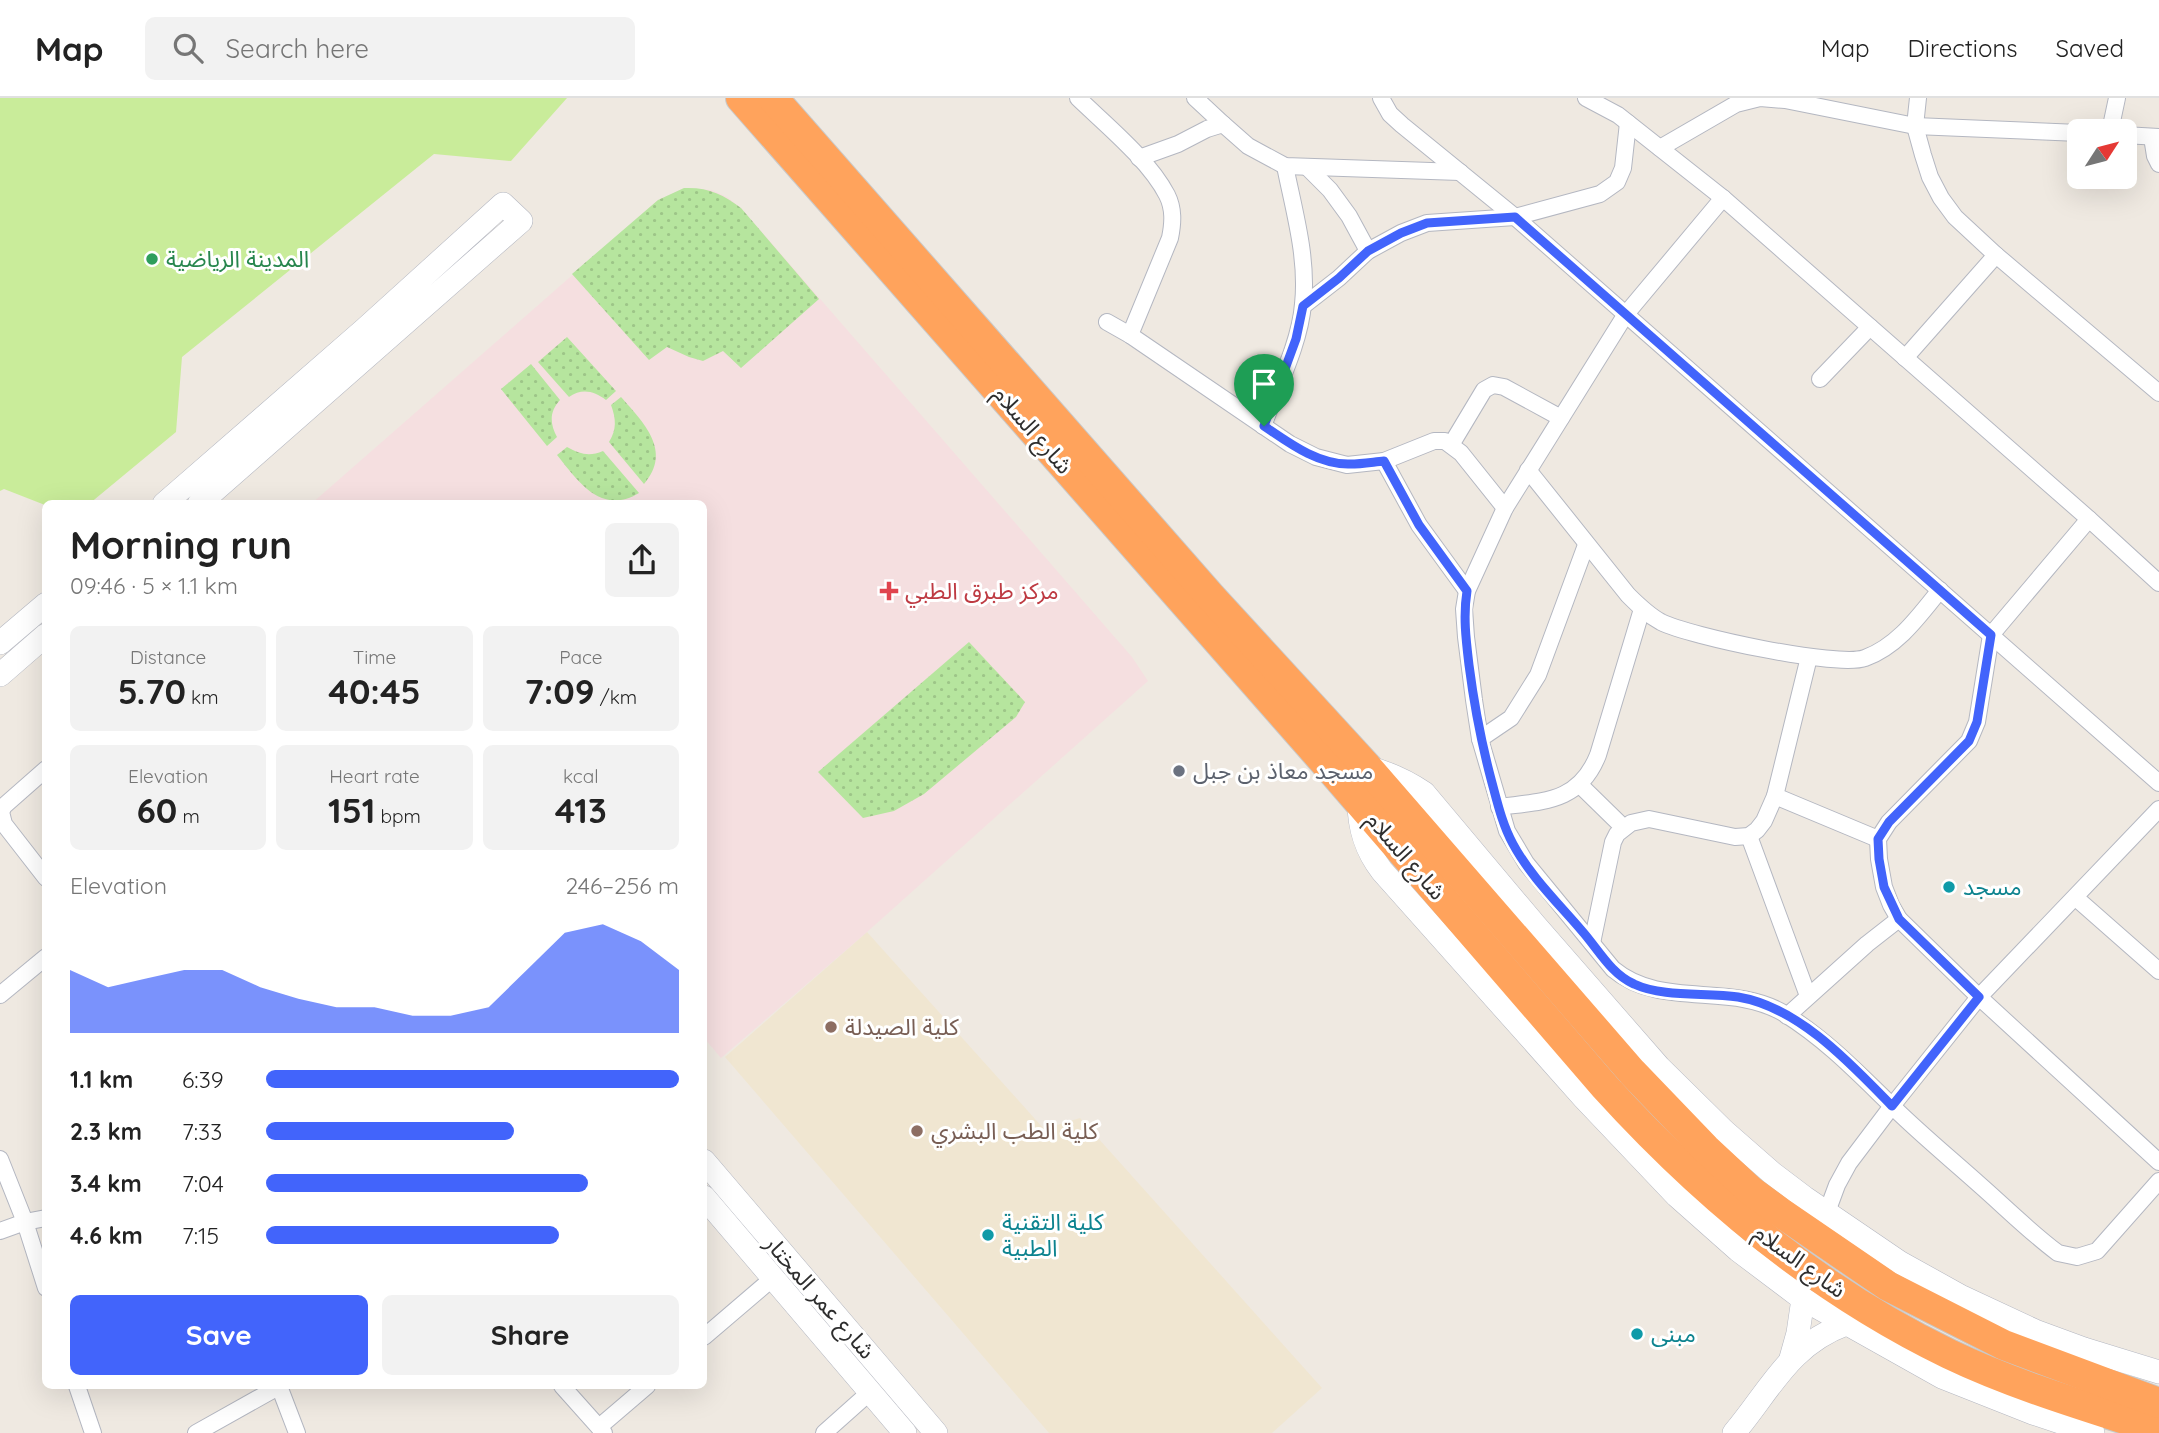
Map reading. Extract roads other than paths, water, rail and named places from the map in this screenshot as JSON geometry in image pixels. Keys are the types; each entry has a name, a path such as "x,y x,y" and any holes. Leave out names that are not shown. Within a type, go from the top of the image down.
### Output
{"highway":[{"name":"شارع السلام","path":"741,98 1291,704 1367,767 1632,1072 1706,1149 1750,1190 1888,1286 1939,1313 2004,1345 2159,1403"},
{"name":"شارع السلام","path":"774,98 1060,425 1291,704 1359,802 1637,1123 1692,1176 1752,1227 1847,1296 1941,1350 2024,1386 2159,1430"}],"street":[{"path":"1077,98 1139,158 1167,195 1172,209 1170,238 1130,335"},
{"path":"1195,98 1248,146 1285,166 1460,172"},
{"path":"1381,98 1390,114 1402,125 1515,217 2159,783"},
{"path":"1586,98 1623,119 1723,198 2090,519 2159,583"},
{"path":"1303,306 1368,251 1401,233 1427,223 1515,217 1600,194 1616,182 1623,168 1622,98"},
{"path":"1660,148 1736,104 1760,98 1785,100 1915,126 2067,132"},
{"path":"1918,98 1915,126 1930,177 1955,217 2159,393"},
{"path":"2112,119 2117,98"},
{"path":"1139,158 1223,124"},
{"path":"2137,136 2156,137 2155,156 2159,164"},
{"path":"1264,426 1296,339 1303,306 1302,255 1285,166"},
{"path":"1307,167 1331,190 1368,251"},
{"path":"1723,198 1626,314 1504,508 1467,591 1464,609 1466,636 1480,739 1507,831 1518,853 1613,969 1632,984 1689,994 1747,999 1771,1006 1787,1016 1834,1050 1892,1106 2058,1253 2088,1256 2097,1251 2159,1181"},
{"path":"169,500 432,270 503,204 521,221 204,500"},
{"path":"1905,358 1996,255"},
{"path":"1107,322 1290,444 1316,457 1348,465 1384,461 1434,441 1445,441 1461,453 1504,508"},
{"path":"1820,379 1870,327"},
{"path":"1451,444 1484,390 1493,385 1504,387 1561,418"},
{"path":"1384,461 1419,525 1467,591"},
{"path":"1528,470 1614,580 1642,609 1660,621 1687,632 1810,657 1862,659 1880,652 1895,641 1940,590"},
{"path":"2090,519 1991,635 1977,722 1969,741 1889,822 1878,839 1879,859 1884,887 1899,919 1979,997 2159,1161"},
{"path":"1480,739 1511,718 1538,675 1586,545"},
{"path":"0,643 42,607"},
{"path":"1499,807 1548,801 1569,793 1580,785 1594,766 1642,609"},
{"path":"0,675 42,638"},
{"path":"1592,943 1613,842 1631,823 1649,819 1722,835 1749,836 1758,830 1775,796 1810,657"},
{"path":"1367,767 1387,772 1424,793 1535,925 1676,1084 1772,1173 1899,1262 1962,1297 2035,1331 2159,1372"},
{"path":"42,773 1,811 5,824 42,873"},
{"path":"1580,785 1624,828"},
{"path":"1775,796 1878,839"},
{"path":"1359,802 1363,839 1375,862 1584,1098 1707,1224 1759,1267 1803,1298 1942,1377 2033,1413 2093,1433"},
{"path":"1826,1212 1849,1163 1979,997 2159,809"},
{"path":"1749,836 1808,996"},
{"path":"2076,898 2159,971"},
{"path":"1787,1016 1899,919"},
{"path":"0,995 42,960"},
{"path":"0,1159 25,1222 42,1275"},
{"name":"شارع عمر المختار","path":"707,1165 936,1433"},
{"name":"شارع عمر المختار","path":"708,1210 773,1278 905,1433"},
{"path":"0,1231 42,1219"},
{"path":"707,1334 773,1278"},
{"path":"1791,1358 1803,1298"},
{"path":"1734,1433 1791,1358 1811,1341 1846,1324"},
{"path":"78,1389 93,1433"},
{"path":"196,1433 274,1389"},
{"path":"280,1389 297,1433"},
{"path":"565,1389 601,1430 644,1389"},
{"path":"824,1433 870,1392"}],"place":[{"name":"المدينة الرياضية","path":"152,259"},
{"name":"مركز طبرق الطبي","path":"889,591"},
{"name":"مسجد معاذ بن جبل","path":"1179,771"},
{"name":"مسجد","path":"1949,887"},
{"name":"كلية الصيدلة","path":"831,1027"},
{"name":"كلية الطب البشري","path":"917,1131"},
{"name":"كلية التقنية الطبية","path":"988,1235"},
{"name":"مبنى","path":"1637,1334"}]}
